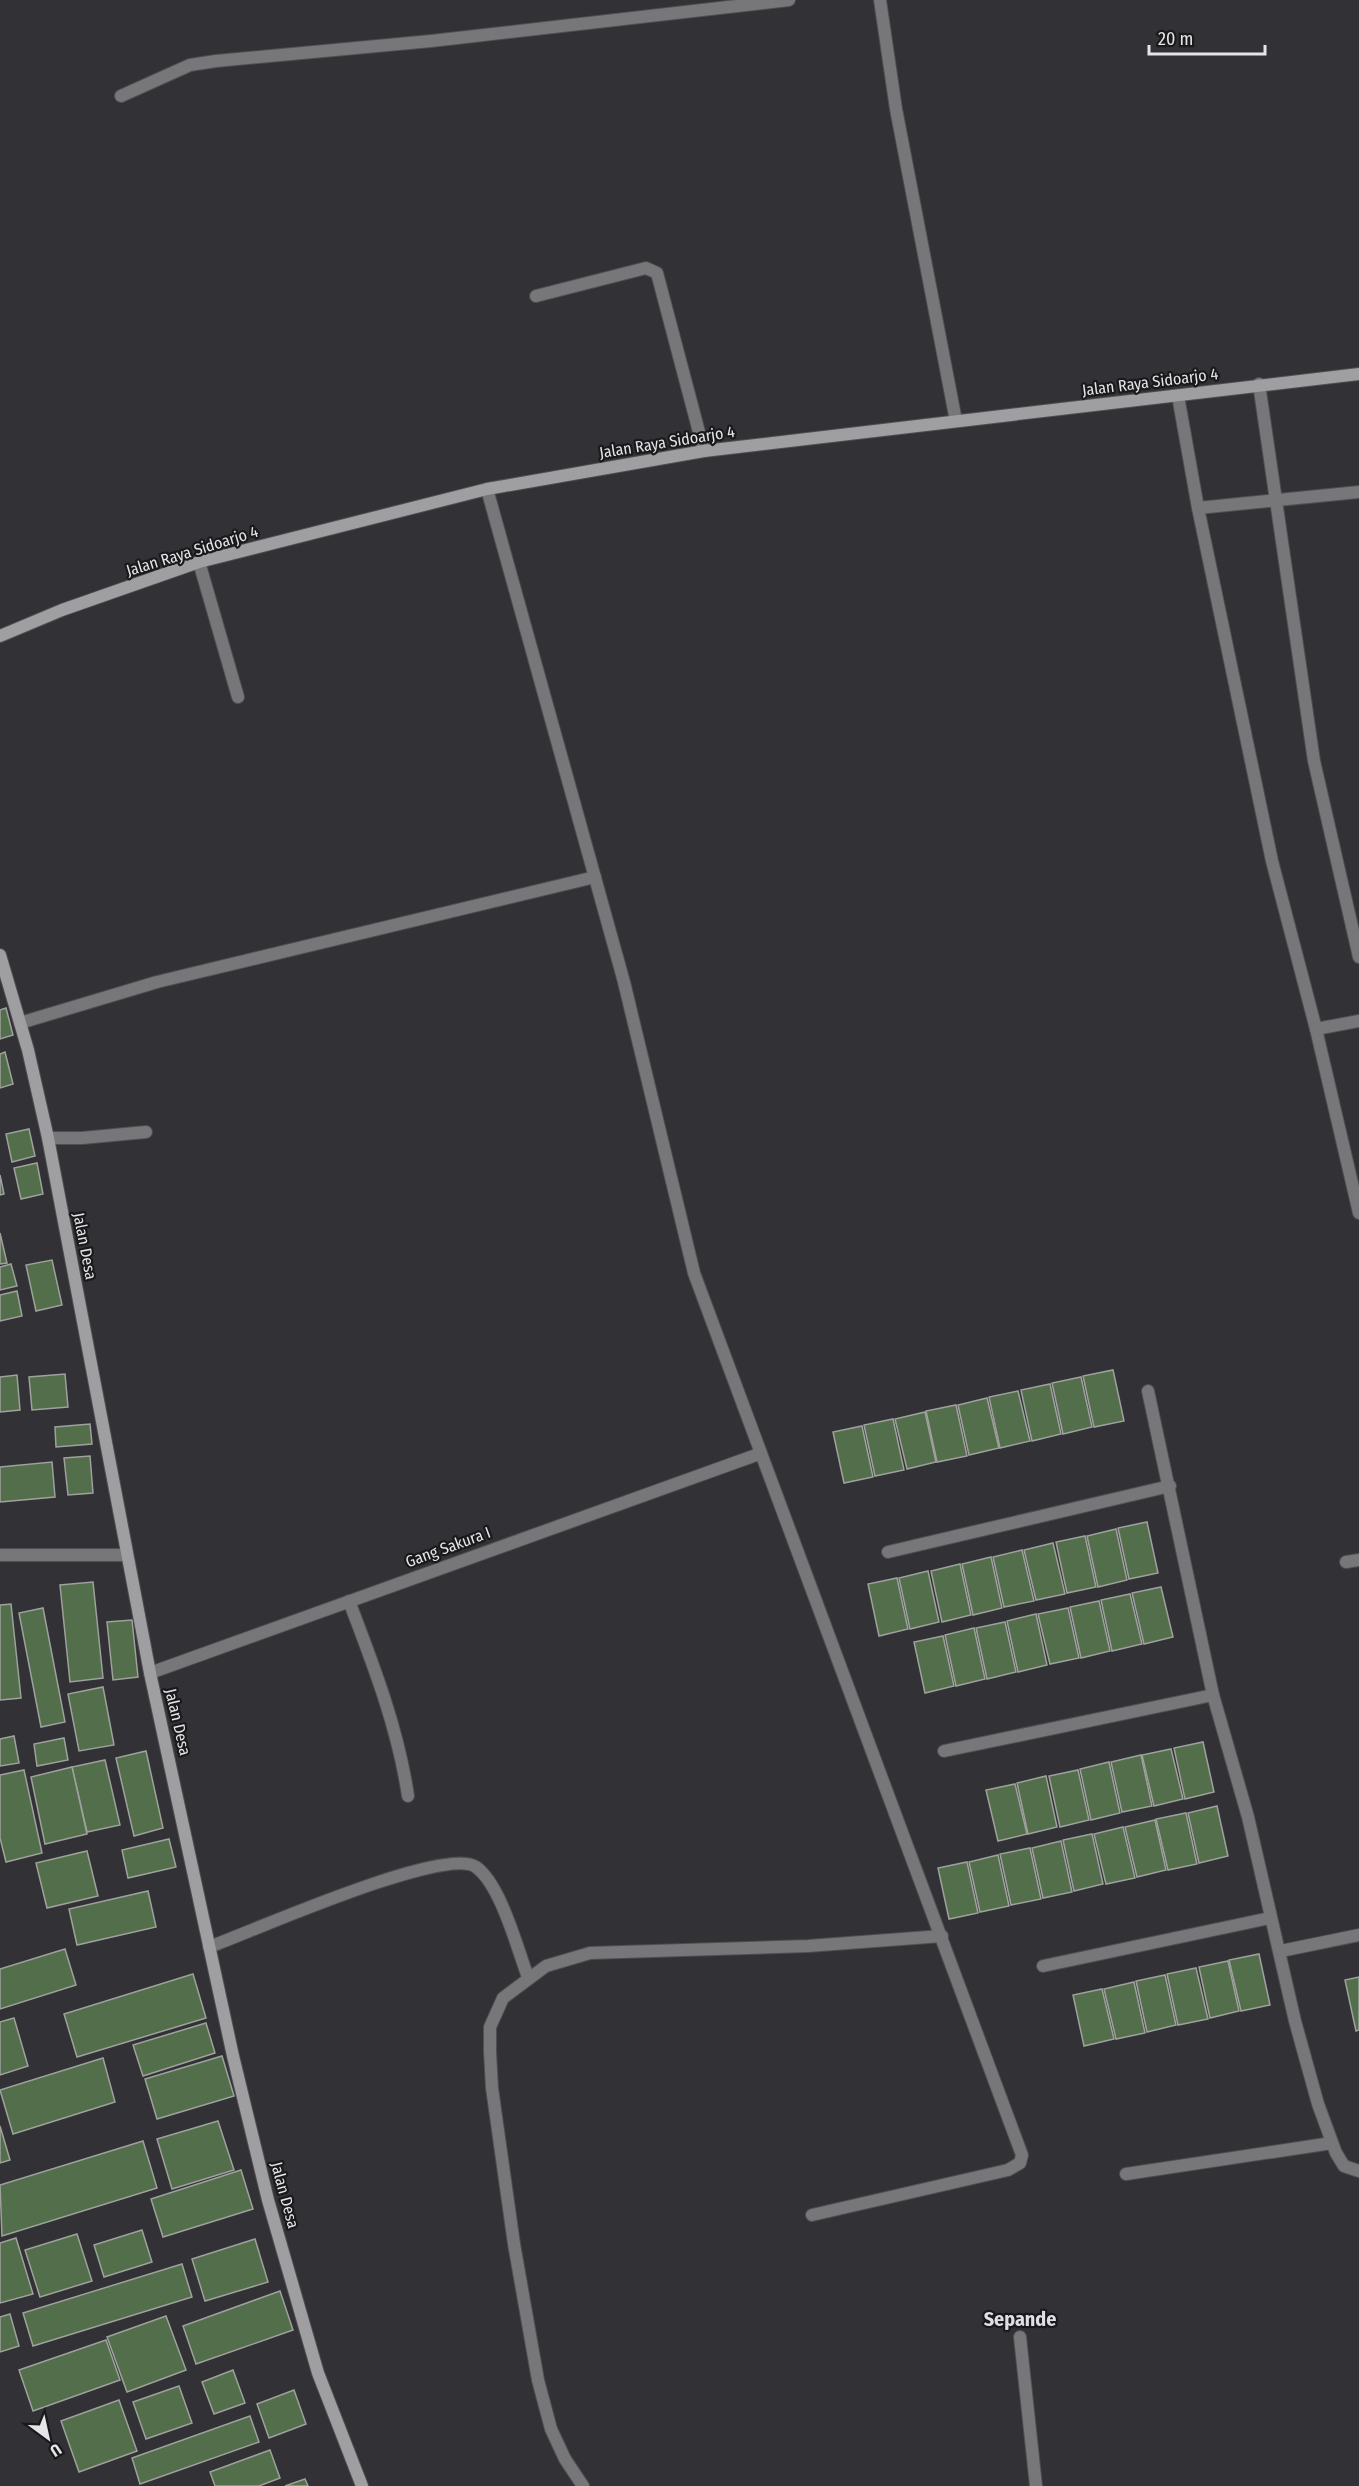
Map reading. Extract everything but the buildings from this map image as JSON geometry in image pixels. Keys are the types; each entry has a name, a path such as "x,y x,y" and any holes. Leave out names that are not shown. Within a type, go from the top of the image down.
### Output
{"street":[{"path":"121,96 190,65 216,61 432,41 789,0"},
{"path":"880,0 896,109 956,421"},
{"path":"536,296 646,268 657,273 704,451"},
{"name":"Jalan Raya Sidoarjo 4","path":"0,636 62,610 199,562 487,489 704,451 1359,374"},
{"path":"1259,384 1278,500 1314,761 1359,957"},
{"path":"1178,396 1198,508 1272,861 1316,1029 1359,1213"},
{"path":"487,489 624,982 693,1273 759,1454 942,1936 1022,2156 1020,2163 1008,2170 812,2215"},
{"path":"1198,508 1359,492"},
{"path":"199,562 238,696"},
{"path":"20,1023 169,980 595,877"},
{"name":"Jalan Desa","path":"0,955 20,1023 48,1138 150,1673 209,1947 271,2210 318,2373 362,2486"},
{"path":"1316,1029 1359,1021"},
{"path":"48,1138 82,1138 140,1132"},
{"path":"1148,1391 1170,1485 1191,1598 1213,1695 1248,1817 1270,1918 1281,1951 1295,2021 1332,2143 1344,2166 1359,2171"},
{"name":"Gang Sakura I","path":"150,1673 193,1660 259,1633 759,1454"},
{"path":"888,1552 1170,1485"},
{"path":"0,1555 127,1555"},
{"path":"1346,1562 1359,1560"},
{"path":"349,1601 380,1684 402,1760 408,1796"},
{"path":"944,1751 1213,1695"},
{"path":"209,1947 344,1894 437,1864 459,1863 474,1866 489,1880 528,1977"},
{"path":"1043,1966 1270,1918"},
{"path":"1281,1951 1359,1935"},
{"path":"583,2486 557,2444 538,2380 514,2244 492,2088 490,2028 503,1998 528,1977 567,1958 590,1953 808,1946 942,1936"},
{"path":"1126,2174 1332,2143"},
{"path":"1020,2337 1036,2486"}],"district":[{"name":"Sepande","path":"1020,2319"}]}
